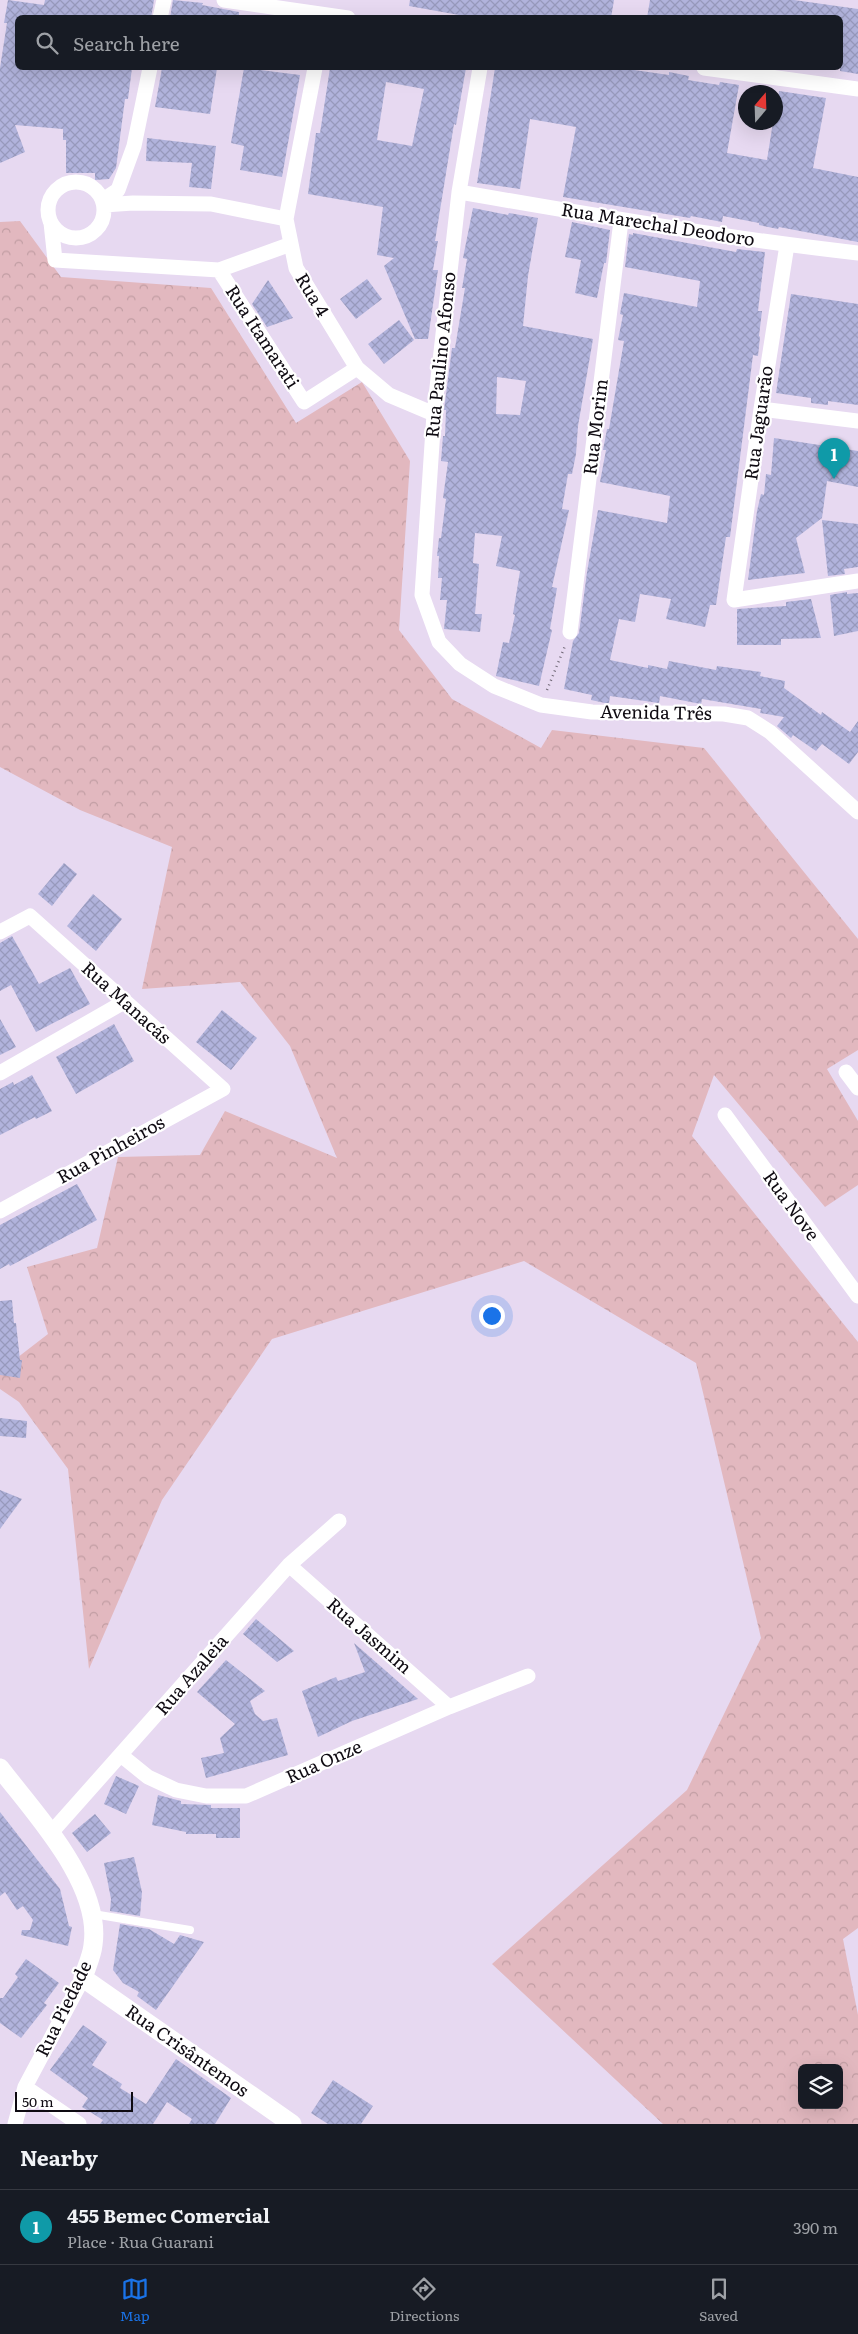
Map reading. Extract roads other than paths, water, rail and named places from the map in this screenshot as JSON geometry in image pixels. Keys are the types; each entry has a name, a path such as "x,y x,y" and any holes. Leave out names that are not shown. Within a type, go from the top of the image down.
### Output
{"street":[{"path":"161,15 164,0"},
{"path":"224,0 325,11 338,15"},
{"path":"104,203 118,190 134,146 150,70"},
{"path":"104,203 211,204 286,219 315,70"},
{"name":"Rua Paulino Afonso","path":"439,642 422,595 434,414 459,192 480,70"},
{"path":"719,70 858,89"},
{"path":"83,183 98,192 104,203 104,219 99,228 83,238 64,236 56,231 51,223 48,205 51,196 65,184 83,183"},
{"name":"Rua Marechal Deodoro","path":"459,192 621,221 858,254"},
{"name":"Rua 4","path":"286,219 296,268 357,368 389,395 434,414"},
{"name":"Rua Morim","path":"570,632 621,221"},
{"name":"Rua Itamarati","path":"51,223 55,260 219,270 291,244"},
{"name":"Rua Jaguarão","path":"787,245 734,600 858,581"},
{"name":"Rua Itamarati","path":"219,270 304,402 357,368"},
{"path":"761,409 858,421"},
{"name":"Avenida Três","path":"439,642 460,664 494,686 541,705 592,712 724,714 748,718 770,732 858,812"},
{"name":"Rua Manacás","path":"0,932 30,916 223,1090"},
{"path":"0,1073 124,1002"},
{"path":"852,1072 858,1088"},
{"name":"Rua Pinheiros","path":"0,1211 223,1090"},
{"name":"Rua Nove","path":"724,1115 858,1296"},
{"name":"Rua Azaleia","path":"50,1834 122,1756 289,1566 340,1521"},
{"name":"Rua Jasmim","path":"289,1566 449,1707"},
{"name":"Rua Onze","path":"122,1756 148,1777 176,1790 206,1796 246,1796 449,1707 528,1676"},
{"name":"Rua Piedade","path":"0,1768 76,1870 91,1908 93,1944 83,1978 25,2087 15,2124"},
{"name":"Rua Crisântemos","path":"83,1978 292,2124"},
{"path":"25,2087 79,2124"}],"lane":[{"path":"91,1913 190,1930"}],"place":[{"name":"455 Bemec Comercial","path":"834,479"}]}
